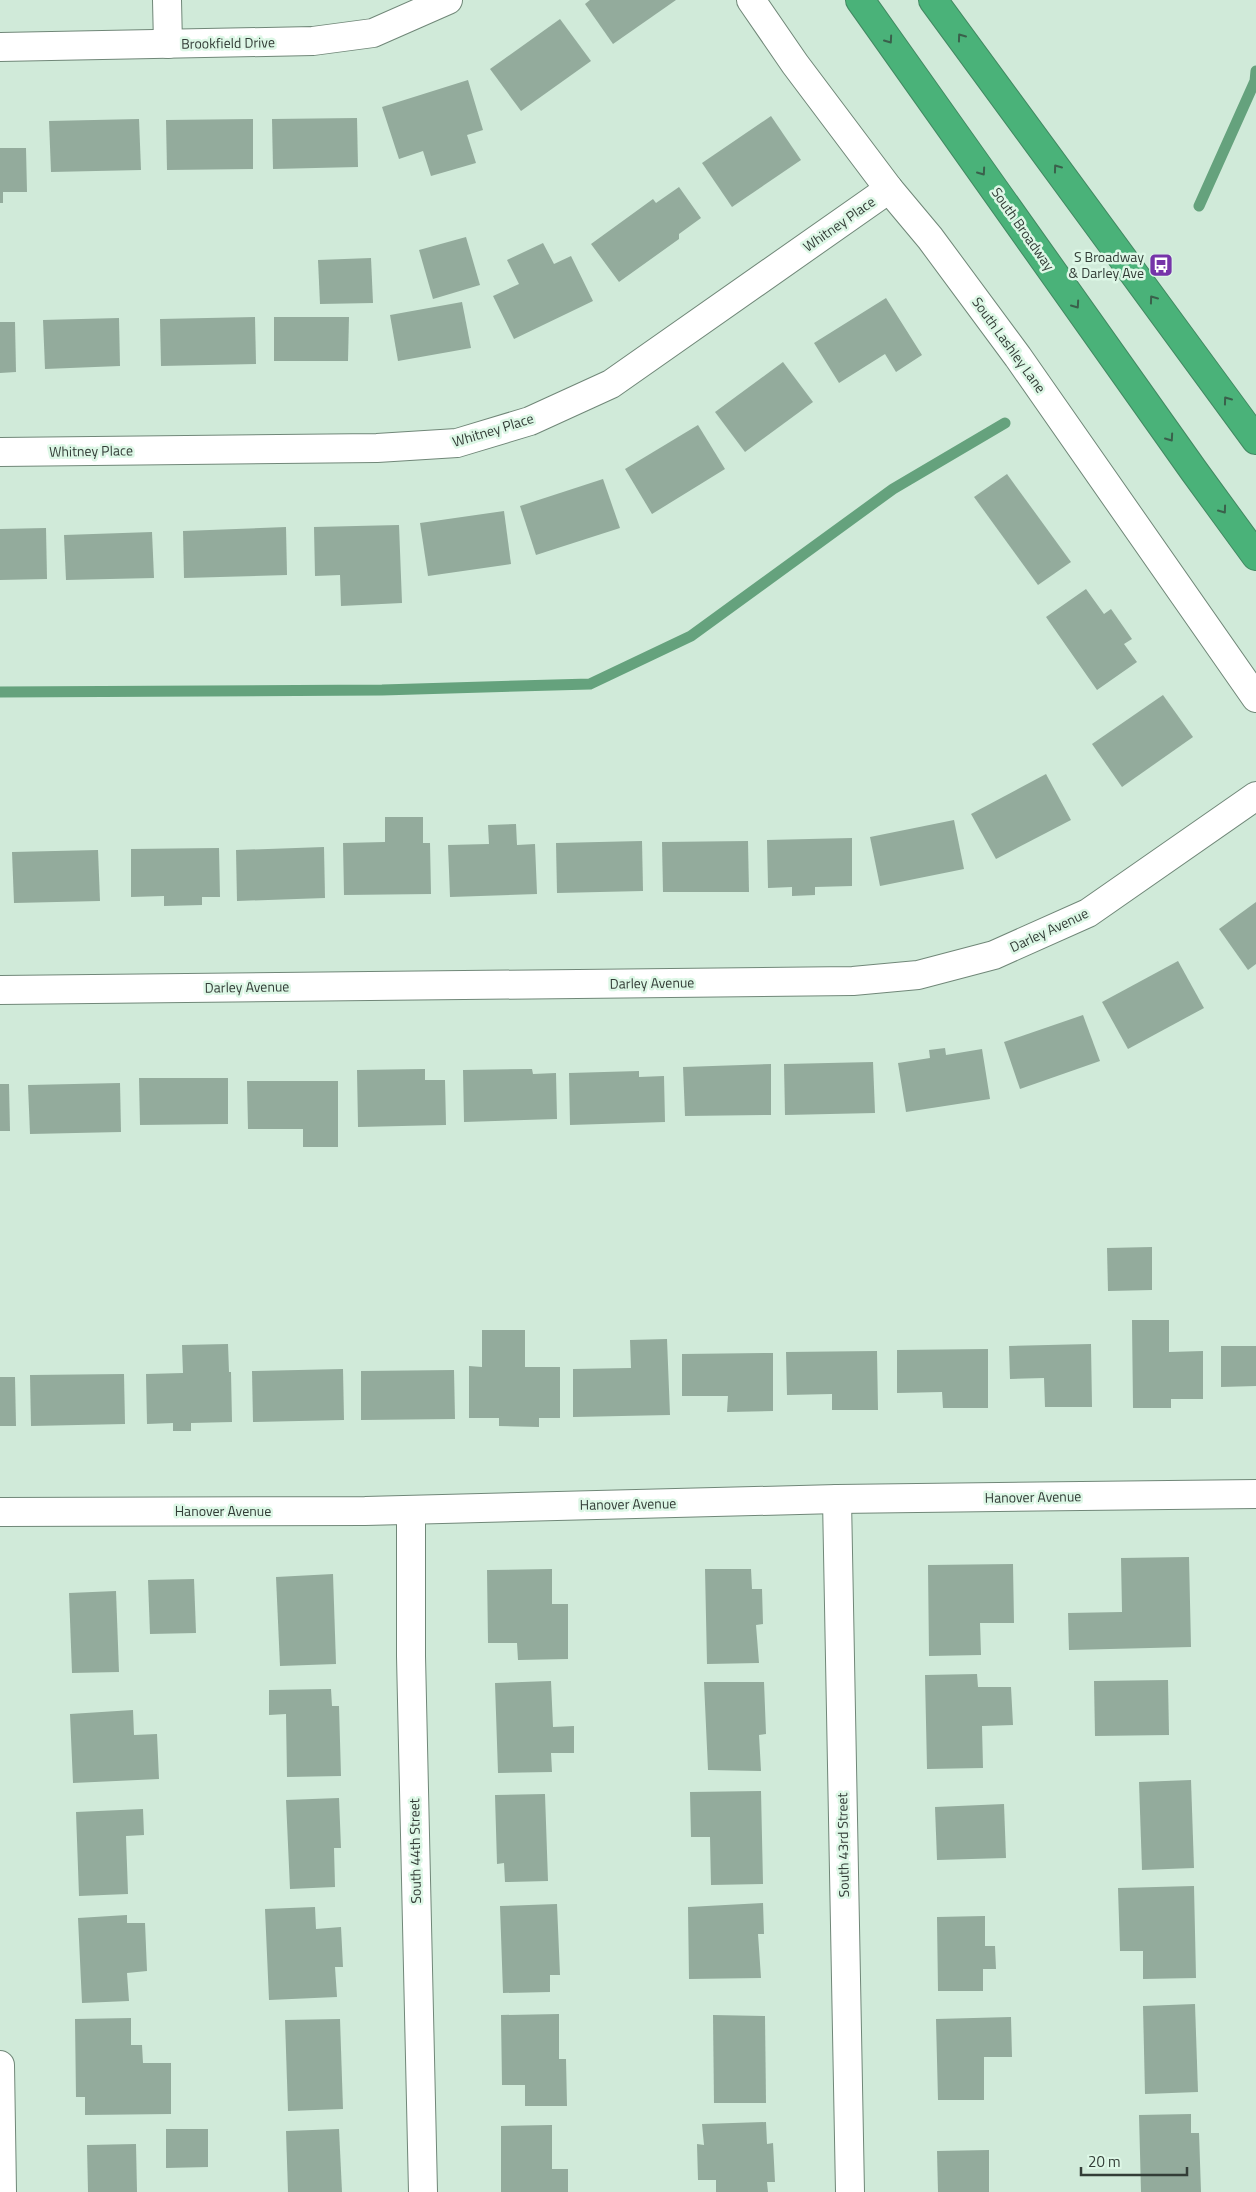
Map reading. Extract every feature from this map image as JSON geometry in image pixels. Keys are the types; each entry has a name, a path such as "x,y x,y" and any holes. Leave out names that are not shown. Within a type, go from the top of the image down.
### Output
{"highway":[{"name":"South Broadway","path":"860,0 1256,556"},
{"path":"933,0 1256,440"}],"street":[{"path":"167,0 168,44"},
{"name":"Brookfield Drive","path":"0,46 313,41 373,33 448,0"},
{"name":"South Lashley Lane","path":"752,0 795,64 889,189 930,238 1018,357 1256,698"},
{"name":"Whitney Place","path":"0,452 377,448 457,444 530,421 611,384 889,189"},
{"name":"Darley Avenue","path":"0,990 853,981 918,975 994,955 1088,913 1256,796"},
{"name":"Hanover Avenue","path":"0,1512 411,1510 837,1499 1256,1494"},
{"name":"South 43rd Street","path":"837,1499 850,2192"},
{"name":"South 44th Street","path":"411,1510 411,1656 422,2192"},
{"path":"0,2065 2,2192"}],"building":[{"path":"590,0 676,0 613,44 585,4"},
{"path":"560,19 591,61 521,111 490,69"},
{"path":"468,80 483,130 467,135 476,163 431,176 423,151 399,159 382,107"},
{"path":"771,116 801,160 732,207 702,163"},
{"path":"357,118 358,167 273,169 272,119"},
{"path":"139,119 141,170 51,172 49,121"},
{"path":"253,119 253,169 167,170 166,120"},
{"path":"0,148 26,148 27,192 3,192 3,203 0,203"},
{"path":"679,187 701,218 679,234 679,239 619,282 591,244 653,199 656,203"},
{"path":"466,237 480,285 433,299 419,250"},
{"path":"543,243 554,264 571,256 593,301 514,339 493,296 519,284 507,260"},
{"path":"371,258 373,303 320,304 318,260"},
{"path":"886,298 922,355 896,372 885,354 839,383 814,343"},
{"path":"462,302 471,348 398,361 390,315"},
{"path":"255,317 256,364 161,366 160,319"},
{"path":"274,317 349,317 348,361 274,361"},
{"path":"119,318 120,366 45,369 43,320"},
{"path":"0,322 15,322 16,372 0,373"},
{"path":"783,362 813,402 745,452 715,412"},
{"path":"698,425 725,469 652,514 625,469"},
{"path":"1007,474 1071,562 1038,585 974,497"},
{"path":"603,479 620,528 536,555 520,506"},
{"path":"504,511 511,564 428,576 420,523"},
{"path":"399,525 402,603 341,606 340,575 315,576 314,527"},
{"path":"286,527 287,575 184,578 183,531"},
{"path":"46,528 47,579 0,580 0,529"},
{"path":"152,532 154,578 66,580 64,535"},
{"path":"1086,589 1104,614 1111,609 1132,639 1124,644 1137,662 1097,690 1046,617"},
{"path":"1163,695 1193,737 1122,787 1092,744"},
{"path":"1046,774 1071,820 996,859 971,814"},
{"path":"385,817 423,817 423,843 430,843 431,894 344,895 343,843 385,842"},
{"path":"954,820 964,869 880,886 870,837"},
{"path":"516,824 517,845 535,844 537,894 450,897 448,845 489,844 488,825"},
{"path":"852,838 852,886 815,887 815,895 792,896 792,887 768,888 767,840"},
{"path":"642,841 643,891 557,893 556,843"},
{"path":"748,841 749,892 663,892 662,842"},
{"path":"324,847 325,898 237,901 236,850"},
{"path":"219,848 220,897 202,897 202,905 164,906 164,896 131,897 131,849"},
{"path":"98,850 100,901 14,903 12,852"},
{"path":"1256,902 1256,964 1248,970 1219,929"},
{"path":"1178,961 1204,1008 1128,1049 1102,1002"},
{"path":"1083,1015 1100,1061 1020,1089 1004,1042"},
{"path":"945,1048 946,1055 982,1049 990,1099 906,1112 898,1063 930,1058 929,1050"},
{"path":"873,1062 875,1113 785,1115 784,1064"},
{"path":"771,1064 771,1115 685,1116 683,1067"},
{"path":"425,1069 425,1080 445,1080 446,1125 358,1127 357,1070"},
{"path":"532,1069 533,1074 556,1073 557,1119 464,1122 463,1070"},
{"path":"639,1071 639,1077 664,1076 665,1122 570,1125 569,1073"},
{"path":"139,1078 228,1078 228,1124 140,1125"},
{"path":"247,1081 338,1081 338,1147 303,1147 303,1129 248,1129"},
{"path":"120,1083 121,1132 30,1134 28,1085"},
{"path":"0,1084 9,1084 10,1131 0,1131"},
{"path":"1152,1247 1152,1290 1108,1291 1107,1248"},
{"path":"1132,1320 1169,1320 1169,1352 1203,1351 1203,1399 1171,1399 1171,1408 1133,1408"},
{"path":"482,1330 525,1330 525,1367 560,1367 560,1418 539,1418 539,1427 499,1426 499,1418 469,1418 469,1366 482,1367"},
{"path":"667,1339 670,1415 573,1417 573,1369 631,1368 630,1340"},
{"path":"228,1344 229,1372 231,1372 232,1422 191,1423 191,1431 173,1431 173,1423 147,1424 146,1374 183,1373 182,1345"},
{"path":"1091,1344 1092,1407 1045,1407 1044,1378 1010,1379 1009,1346"},
{"path":"1221,1346 1256,1346 1256,1386 1221,1387"},
{"path":"988,1349 988,1408 943,1408 942,1392 897,1393 897,1350"},
{"path":"877,1351 878,1410 832,1410 832,1394 787,1395 786,1352"},
{"path":"773,1353 773,1411 727,1412 728,1396 682,1396 682,1354"},
{"path":"343,1369 344,1420 253,1422 252,1371"},
{"path":"454,1370 455,1419 361,1420 361,1371"},
{"path":"124,1374 125,1424 31,1426 30,1375"},
{"path":"0,1377 15,1377 16,1426 0,1426"},
{"path":"1189,1557 1191,1647 1069,1650 1068,1613 1122,1612 1121,1558"},
{"path":"1013,1564 1014,1623 980,1623 981,1655 929,1656 928,1565"},
{"path":"552,1569 552,1604 568,1604 568,1659 518,1660 517,1643 488,1643 487,1570"},
{"path":"705,1569 751,1569 752,1589 762,1589 763,1624 756,1625 759,1663 707,1664"},
{"path":"333,1574 336,1664 280,1666 276,1577"},
{"path":"194,1579 196,1633 150,1634 148,1580"},
{"path":"116,1591 119,1672 72,1673 69,1593"},
{"path":"977,1674 978,1687 1011,1687 1013,1725 982,1726 983,1768 927,1769 925,1675"},
{"path":"1168,1680 1169,1735 1095,1736 1094,1681"},
{"path":"551,1681 553,1727 574,1726 574,1753 551,1753 552,1772 498,1773 495,1683"},
{"path":"704,1682 764,1682 766,1734 759,1735 761,1771 708,1770"},
{"path":"331,1689 332,1706 339,1706 341,1776 287,1777 286,1714 269,1715 269,1690"},
{"path":"133,1710 134,1735 157,1734 159,1779 73,1783 70,1714"},
{"path":"1191,1780 1194,1868 1142,1870 1139,1782"},
{"path":"761,1791 763,1884 711,1885 710,1837 691,1837 690,1792"},
{"path":"545,1794 548,1881 505,1882 504,1863 497,1864 495,1795"},
{"path":"339,1798 341,1848 334,1848 335,1887 290,1889 286,1800"},
{"path":"1004,1804 1006,1858 937,1860 935,1807"},
{"path":"143,1809 144,1835 126,1836 128,1894 79,1896 76,1812"},
{"path":"1194,1886 1196,1978 1143,1979 1143,1951 1120,1951 1118,1888"},
{"path":"763,1903 764,1934 758,1934 761,1978 689,1979 688,1907"},
{"path":"557,1904 560,1975 550,1975 550,1992 503,1993 500,1906"},
{"path":"315,1907 316,1929 341,1927 343,1967 335,1967 337,1997 269,2000 265,1909"},
{"path":"127,1915 127,1923 145,1923 147,1971 127,1973 129,2001 82,2003 78,1918"},
{"path":"985,1916 985,1946 995,1946 996,1969 983,1969 983,1991 938,1991 937,1917"},
{"path":"1195,2004 1198,2092 1145,2094 1143,2006"},
{"path":"559,2014 559,2059 566,2059 567,2106 525,2106 525,2085 502,2085 501,2015"},
{"path":"713,2015 765,2016 766,2103 714,2103"},
{"path":"1011,2017 1012,2057 984,2057 984,2100 938,2100 936,2019"},
{"path":"131,2018 131,2045 142,2045 143,2063 171,2063 171,2114 85,2115 85,2097 76,2097 75,2019"},
{"path":"340,2019 343,2109 288,2111 285,2020"},
{"path":"1191,2114 1191,2133 1199,2133 1201,2192 1141,2192 1139,2115"},
{"path":"766,2122 767,2144 773,2143 775,2182 767,2182 768,2192 716,2192 716,2180 698,2180 697,2144 704,2145 702,2124"},
{"path":"552,2125 552,2169 568,2169 568,2192 501,2192 501,2126"},
{"path":"166,2129 208,2129 208,2167 166,2168"},
{"path":"339,2129 342,2192 288,2192 286,2131"},
{"path":"136,2144 137,2192 88,2192 87,2145"},
{"path":"989,2150 989,2192 938,2192 937,2151"}],"waterway":[{"path":"1199,206 1255,81 1256,71"},
{"path":"0,692 382,690 590,684 691,636 893,489 1005,423"}],"place":[{"name":"S Broadway & Darley Ave","path":"1161,265"}]}
